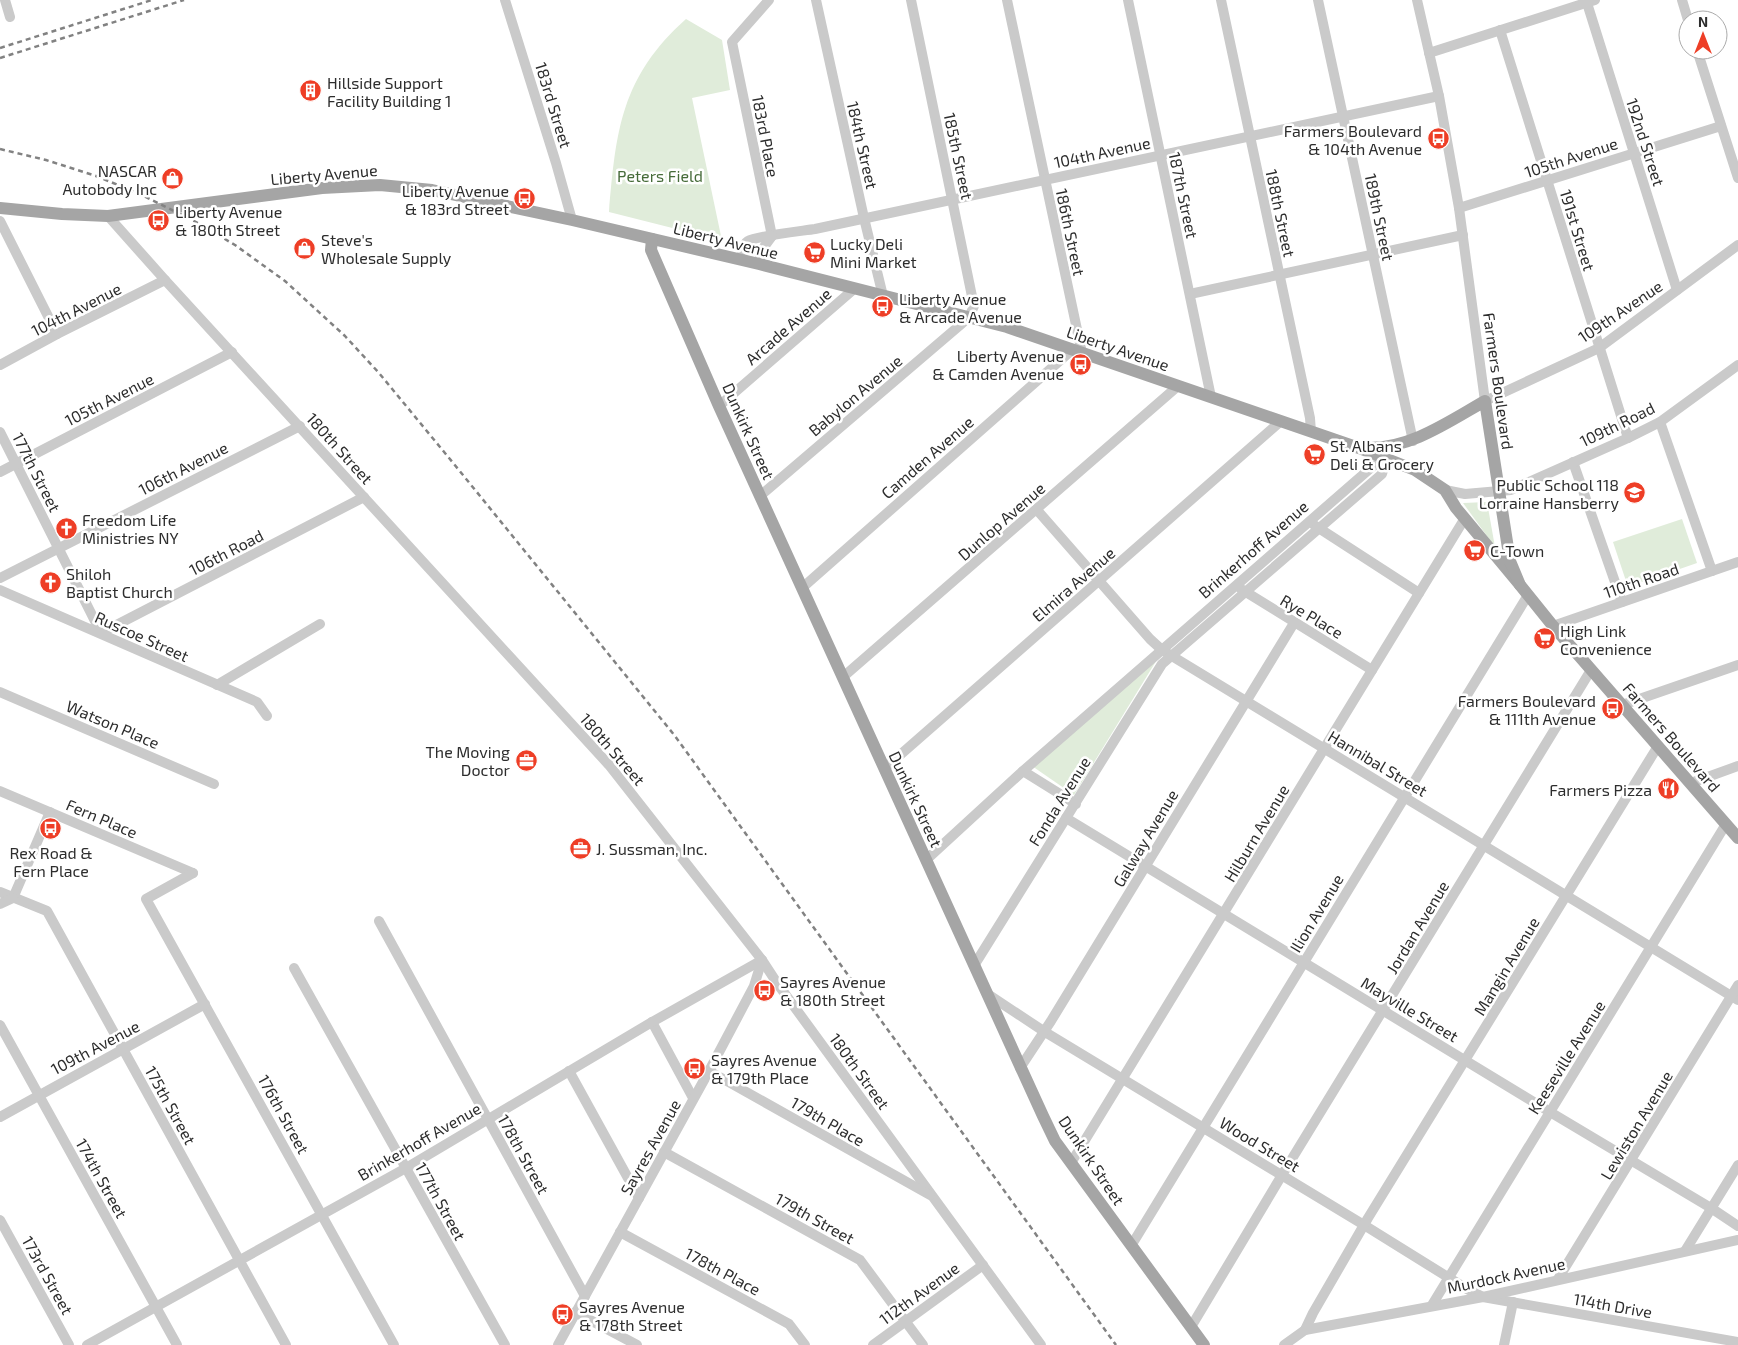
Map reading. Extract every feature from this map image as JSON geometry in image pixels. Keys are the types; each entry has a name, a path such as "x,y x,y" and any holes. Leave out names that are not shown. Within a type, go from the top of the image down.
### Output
{"main road":[{"name":"Liberty Avenue","path":"0,208 108,216 315,189 373,185 408,187 445,192 759,264 1006,327 1282,421 1415,470 1445,490 1456,508 1524,590"},
{"name":"Dunkirk Street","path":"652,239 651,250 719,406 975,964 1020,1068 1056,1141 1204,1345"},
{"path":"1359,448 1381,449 1413,441 1485,401"},
{"name":"Farmers Boulevard","path":"1485,401 1510,560 1524,590 1553,626 1738,838"}],"street":[{"path":"5,0 10,17"},
{"name":"183rd Street","path":"505,0 572,220"},
{"name":"183rd Place","path":"768,0 732,42 772,236"},
{"name":"184th Street","path":"816,0 883,296"},
{"name":"185th Street","path":"911,0 974,304 969,317"},
{"name":"186th Street","path":"1007,0 1045,180 1077,352"},
{"name":"187th Street","path":"1128,0 1211,397"},
{"name":"188th Street","path":"1221,0 1310,418 1311,432"},
{"name":"189th Street","path":"1318,0 1413,441"},
{"name":"Farmers Boulevard","path":"1417,0 1439,96 1459,208 1485,401"},
{"path":"1429,53 1591,1"},
{"name":"192nd Street","path":"1591,1 1634,153 1677,290"},
{"name":"191st Street","path":"1500,30 1628,438"},
{"path":"1700,60 1738,178"},
{"name":"104th Avenue","path":"742,260 743,246 757,238 864,218 1439,96"},
{"name":"105th Avenue","path":"1459,208 1722,126"},
{"name":"180th Street","path":"108,216 609,764 762,960 1041,1345"},
{"path":"0,221 57,334"},
{"path":"1190,294 1463,235"},
{"path":"759,264 761,252 772,236"},
{"name":"109th Avenue","path":"1485,401 1599,348 1738,245"},
{"name":"104th Avenue","path":"0,365 165,280"},
{"name":"Arcade Avenue","path":"719,406 854,289"},
{"name":"Babylon Avenue","path":"760,496 969,317"},
{"name":"105th Avenue","path":"0,472 232,352"},
{"name":"Camden Avenue","path":"802,588 1077,352"},
{"name":"109th Road","path":"1499,492 1511,490 1660,422 1738,365"},
{"name":"Dunlop Avenue","path":"843,677 1178,386"},
{"name":"Elmira Avenue","path":"884,768 1282,421"},
{"path":"1660,422 1712,571"},
{"name":"106th Avenue","path":"0,578 300,426"},
{"name":"177th Street","path":"0,432 101,633"},
{"name":"Brinkerhoff Avenue","path":"926,860 1023,771 1372,466 1386,460"},
{"name":"Brinkerhoff Avenue","path":"1172,656 1382,474 1386,460"},
{"path":"1573,462 1622,602"},
{"name":"Liberty Avenue","path":"1445,490 1464,494 1499,492"},
{"name":"106th Road","path":"101,633 364,497"},
{"name":"Hannibal Street","path":"1037,510 1150,639 1162,650 1735,998"},
{"name":"Hilburn Avenue","path":"1071,1163 1465,518"},
{"path":"1309,521 1318,529 1419,592"},
{"name":"110th Road","path":"1553,626 1738,562"},
{"name":"Rye Place","path":"1236,585 1372,670"},
{"name":"Ruscoe Street","path":"0,590 217,685"},
{"name":"Ilion Avenue","path":"1131,1246 1405,796 1524,590"},
{"name":"Galway Avenue","path":"1020,1068 1044,1032 1294,623"},
{"path":"217,685 320,624"},
{"name":"Fonda Avenue","path":"975,964 1162,664 1172,656"},
{"path":"1622,704 1738,665"},
{"name":"Jordan Avenue","path":"1190,1327 1591,670"},
{"path":"217,685 258,702 267,716"},
{"name":"Watson Place","path":"0,692 214,784"},
{"name":"Mangin Avenue","path":"1306,1330 1313,1312 1364,1225 1658,746"},
{"path":"1691,782 1738,766"},
{"path":"1023,771 1076,804"},
{"name":"Fern Place","path":"0,791 193,873 146,899"},
{"path":"0,904 14,898 50,812"},
{"name":"Mayville Street","path":"1066,818 1738,1226"},
{"name":"Keeseville Avenue","path":"1432,1305 1726,824"},
{"name":"175th Street","path":"0,892 46,911 286,1345"},
{"name":"176th Street","path":"146,899 394,1345"},
{"name":"178th Street","path":"379,921 585,1296"},
{"name":"Brinkerhoff Avenue","path":"88,1345 406,1168 652,1022 762,960"},
{"name":"Sayres Avenue","path":"558,1345 754,986 762,960"},
{"name":"177th Street","path":"294,968 504,1345"},
{"name":"Lewiston Avenue","path":"1558,1280 1735,998 1738,985"},
{"name":"Wood Street","path":"989,995 1044,1032 1364,1225 1449,1279 1483,1296"},
{"name":"109th Avenue","path":"0,1116 205,1004"},
{"path":"999,1018 1021,1017"},
{"path":"652,1022 694,1098"},
{"name":"174th Street","path":"0,1025 177,1345"},
{"name":"179th Place","path":"709,1070 933,1197"},
{"path":"569,1071 639,1198"},
{"name":"179th Street","path":"664,1152 860,1260 923,1345"},
{"path":"1685,1251 1738,1165"},
{"name":"173rd Street","path":"0,1220 69,1345"},
{"name":"178th Place","path":"620,1232 789,1324 805,1345"},
{"name":"Murdock Avenue","path":"1284,1345 1306,1330 1483,1296 1738,1240"},
{"name":"112th Avenue","path":"873,1345 983,1265"},
{"name":"114th Drive","path":"1483,1296 1738,1342"},
{"path":"1504,1345 1513,1302"},
{"path":"575,1312 637,1345"}],"green space":[{"name":"Peters Field","path":"686,19 722,40 730,90 692,98 721,236 708,237 609,212 619,131 635,84 648,62 664,41"},
{"path":"1487,502 1495,547 1463,503"},
{"path":"1682,519 1697,563 1628,587 1613,542"},
{"path":"1158,658 1074,795 1032,766"}],"railway":[{"path":"0,48 152,0"},
{"path":"0,58 184,0"},
{"path":"0,149 46,160 96,176 140,194 196,222 235,245 285,281 345,336 379,373 675,736 1116,1345"}],"place":[{"name":"Hillside Support Facility Building 1","path":"311,91"},
{"name":"Farmers Boulevard & 104th Avenue","path":"1438,139"},
{"name":"NASCAR Autobody Inc","path":"173,179"},
{"name":"Liberty Avenue & 183rd Street","path":"525,199"},
{"name":"Liberty Avenue & 180th Street","path":"159,220"},
{"name":"Steve's Wholesale Supply","path":"305,248"},
{"name":"Lucky Deli Mini Market","path":"814,252"},
{"name":"Liberty Avenue & Arcade Avenue","path":"883,307"},
{"name":"Liberty Avenue & Camden Avenue","path":"1080,364"},
{"name":"St. Albans Deli & Grocery","path":"1314,454"},
{"name":"Public School 118 Lorraine Hansberry","path":"1635,493"},
{"name":"Freedom Life Ministries NY","path":"66,528"},
{"name":"C-Town","path":"1474,550"},
{"name":"Shiloh Baptist Church","path":"50,582"},
{"name":"High Link Convenience","path":"1544,639"},
{"name":"Farmers Boulevard & 111th Avenue","path":"1612,709"},
{"name":"The Moving Doctor","path":"526,760"},
{"name":"Farmers Pizza","path":"1668,789"},
{"name":"Rex Road & Fern Place","path":"51,828"},
{"name":"J. Sussman, Inc.","path":"580,848"},
{"name":"Sayres Avenue & 180th Street","path":"764,990"},
{"name":"Sayres Avenue & 179th Place","path":"695,1068"},
{"name":"Sayres Avenue & 178th Street","path":"563,1315"}]}
